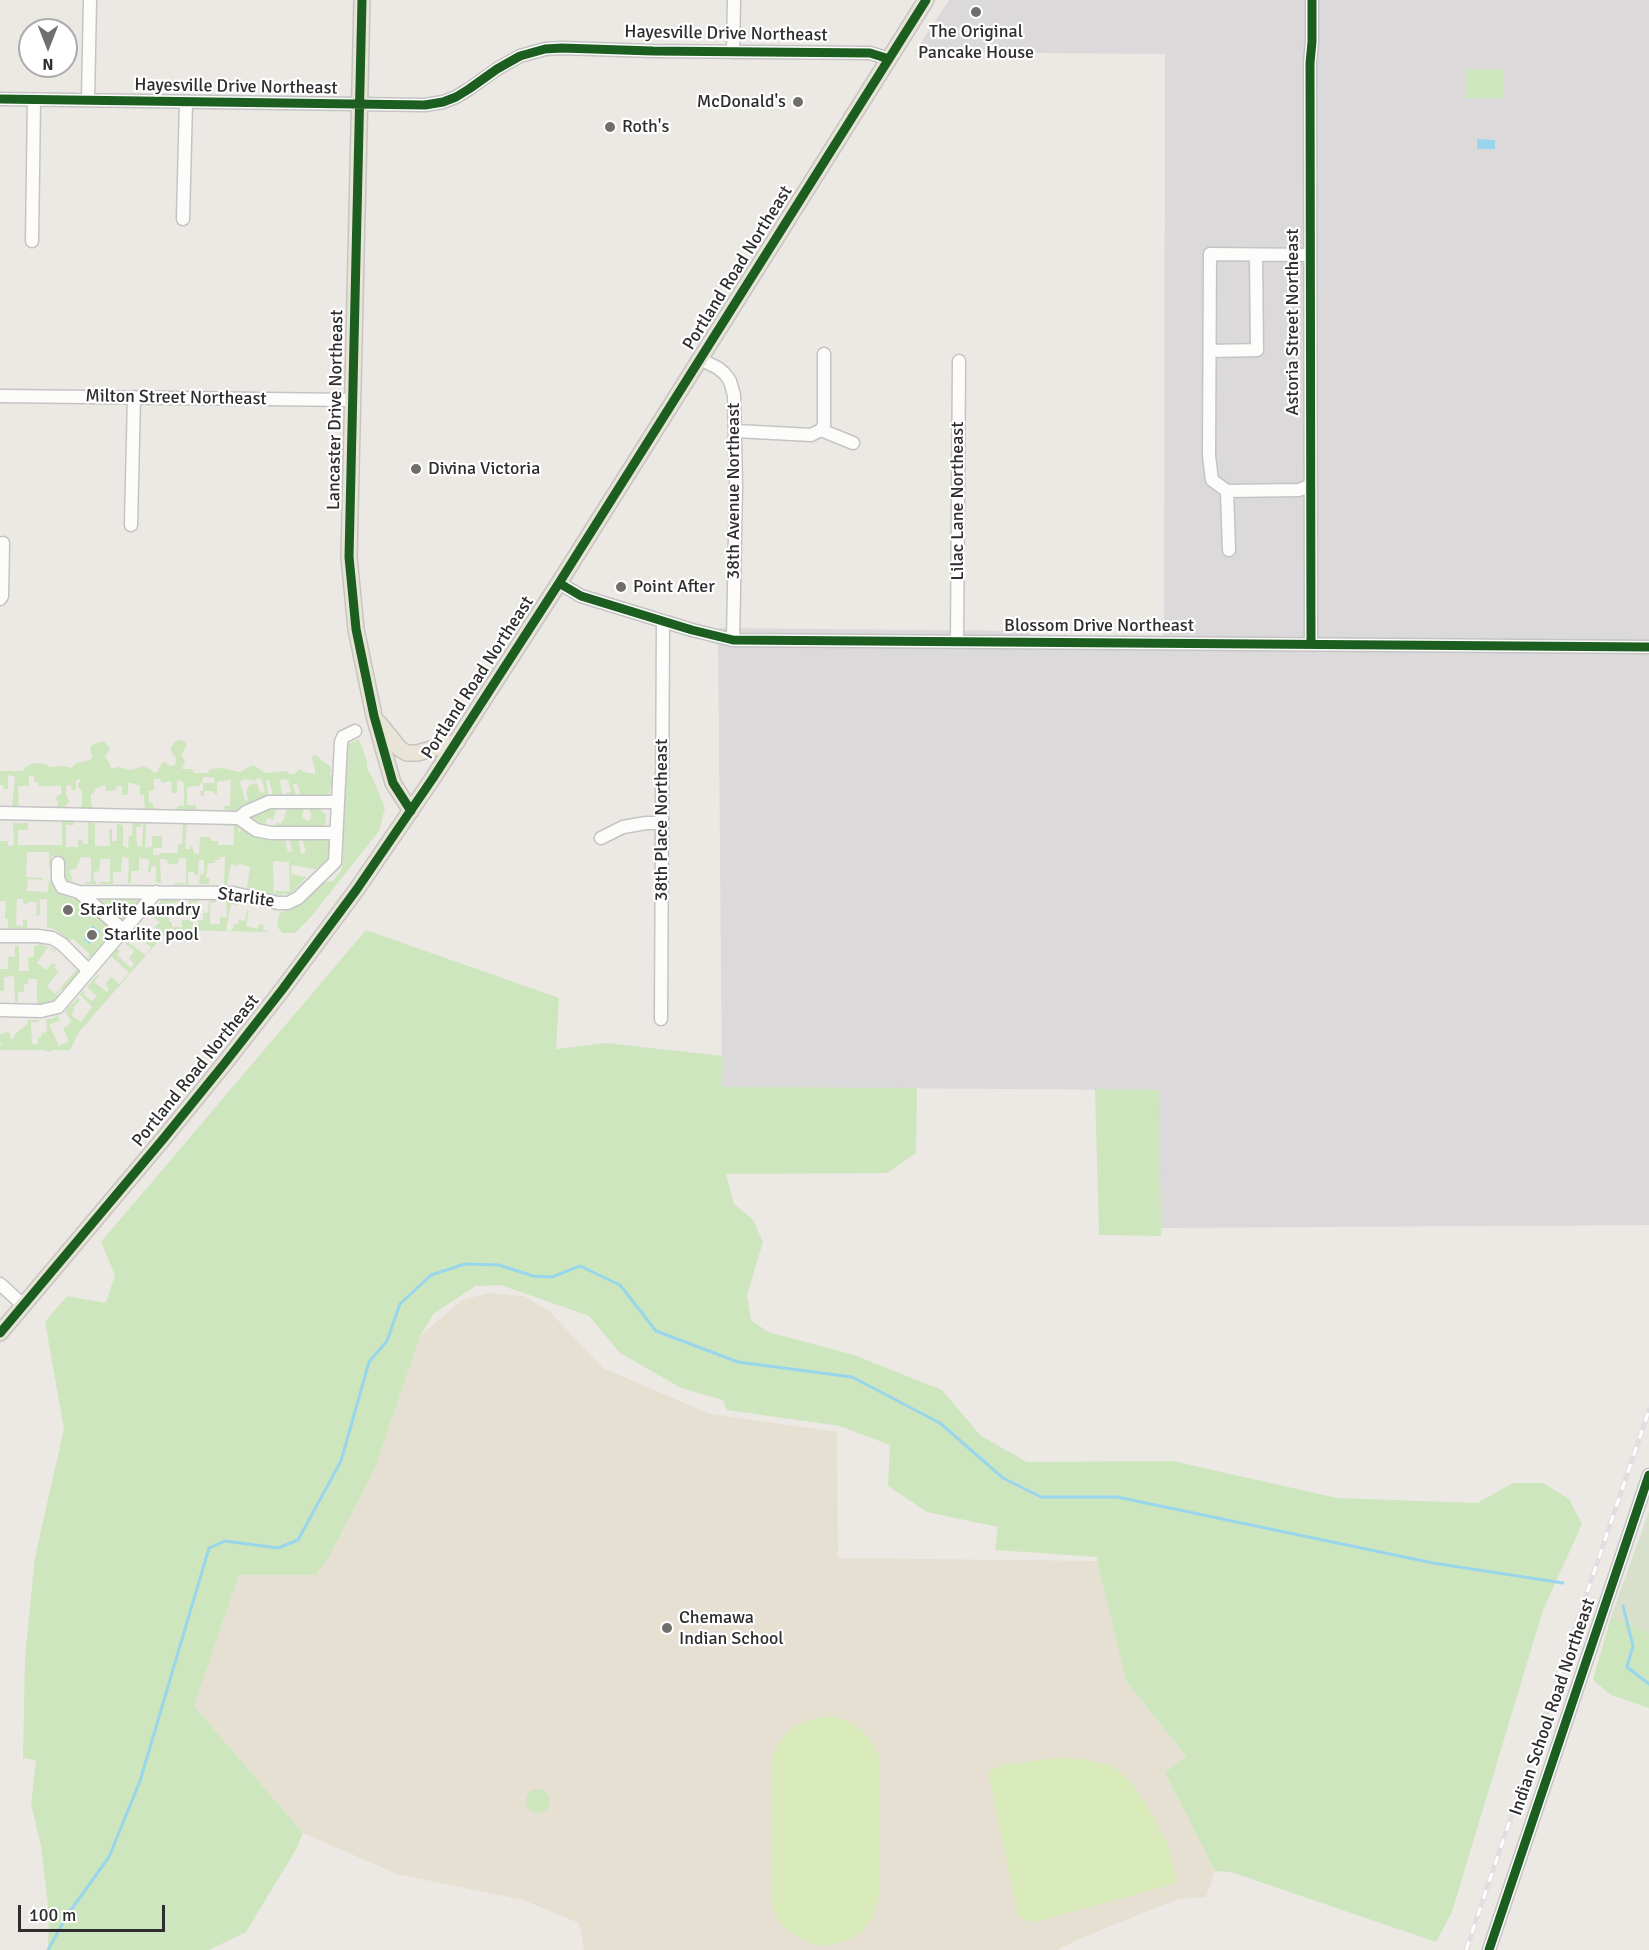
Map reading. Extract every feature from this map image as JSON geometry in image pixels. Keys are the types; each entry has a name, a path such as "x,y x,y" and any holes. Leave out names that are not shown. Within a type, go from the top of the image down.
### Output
{"main road":[{"name":"Lancaster Drive Northeast","path":"362,0 349,557 353,608 374,716 393,783 411,811"},
{"name":"Portland Road Northeast","path":"0,1333 164,1138 282,990 339,914 411,811 559,583 926,0"},
{"path":"374,716 400,749 407,753 417,753 457,742"}],"street":[{"path":"88,100 90,0"},
{"path":"733,52 734,0"},
{"name":"Astoria Street Northeast","path":"1311,644 1309,486 1312,0"},
{"name":"Hayesville Drive Northeast","path":"0,99 425,105 443,102 469,89 510,61 533,51 545,49 870,53 889,59"},
{"path":"32,241 34,100"},
{"path":"183,219 186,102"},
{"path":"1309,486 1299,490 1227,491 1212,480 1209,456 1210,254 1310,255"},
{"path":"1210,351 1257,350 1256,255"},
{"path":"736,431 811,435 821,430 824,425 824,354"},
{"name":"38th Avenue Northeast","path":"700,359 718,368 730,381 734,395 736,431 733,640"},
{"name":"Lilac Lane Northeast","path":"957,642 959,361"},
{"name":"Milton Street Northeast","path":"0,396 352,400"},
{"path":"131,525 134,398"},
{"path":"821,430 853,443"},
{"path":"1227,491 1229,550"},
{"path":"0,599 2,596 3,543"},
{"name":"Blossom Drive Northeast","path":"559,583 581,596 733,640 1649,647"},
{"name":"38th Place Northeast","path":"662,1019 663,621"},
{"name":"Starlite","path":"79,892 233,893 278,903 288,903 298,898 335,861 341,742 343,737 355,731"},
{"path":"239,818 246,812 269,802 337,802"},
{"path":"0,813 239,818 256,830 271,833 336,833"},
{"path":"600,838 612,831 634,825 662,823"},
{"path":"58,863 58,879 62,887 79,892 123,930"},
{"path":"0,1010 40,1011 58,1007 156,892"},
{"path":"0,936 52,938 62,944 88,970"},
{"path":"0,1284 23,1305"},
{"name":"Indian School Road Northeast","path":"1489,1950 1649,1475"}],"shaded area":[{"path":"949,0 1649,0 1649,1225 1161,1228 1158,1090 722,1087 718,628 1030,631 1030,635 1164,636 1165,54 915,52"},
{"name":"Chemawa Indian School","path":"489,1293 524,1296 549,1311 603,1368 710,1414 837,1432 838,1558 1097,1561 1126,1681 1186,1756 1165,1773 1215,1871 1206,1897 1180,1899 1163,1905 1057,1950 584,1950 579,1923 523,1900 397,1874 303,1833 194,1706 239,1575 316,1575 329,1557 376,1466 420,1336 462,1300"}],"green space":[{"path":"1466,69 1504,69 1504,98 1466,98"},
{"path":"359,739 367,768 385,808 379,831 310,918 295,933 282,933 277,926 280,912 291,910 323,883 333,881 342,869 343,855 340,854 345,754 348,744"},
{"path":"104,741 110,749 105,757 111,769 118,767 131,770 144,766 156,773 163,762 171,766 175,765 176,758 170,749 174,742 185,741 187,745 181,755 185,761 182,769 192,769 195,773 207,773 211,769 222,768 240,772 255,766 265,773 287,771 295,774 299,769 315,774 313,755 318,756 330,766 332,771 329,774 333,775 332,785 328,795 322,800 302,800 297,784 293,784 297,799 288,800 286,793 291,792 288,780 282,779 280,780 283,800 274,800 269,780 266,780 269,799 240,810 225,811 224,806 230,806 231,779 217,782 217,794 214,794 214,791 204,791 204,796 201,796 203,783 215,783 214,778 203,777 200,786 187,787 187,805 196,805 196,811 177,810 177,806 184,806 184,783 180,780 177,781 177,793 172,793 171,781 162,783 160,779 154,779 154,790 149,791 149,803 153,803 153,808 160,809 145,809 144,795 140,795 140,786 131,783 128,783 128,795 122,795 122,786 117,786 116,790 111,791 106,791 105,785 95,789 94,794 91,794 93,808 80,808 82,790 78,787 80,779 76,780 76,790 72,790 71,785 66,786 69,803 66,804 66,809 56,809 58,806 56,797 61,794 61,786 39,786 38,782 35,783 34,776 29,776 29,786 18,786 19,807 12,807 15,776 8,775 8,789 0,785 0,771 23,771 25,767 34,763 46,764 49,767 71,768 76,763 90,760 92,757 90,748 93,744","holes":["245,779 254,781 262,779 265,792 260,793 257,783 249,785 246,793 248,798 247,801 245,800 240,782"]},
{"path":"271,805 277,806 273,820 267,818 265,825 274,830 276,823 282,823 288,806 304,806 302,818 308,821 311,814 307,806 315,806 326,814 325,825 320,836 330,838 330,861 315,869 292,865 291,874 306,877 289,894 275,895 275,891 290,891 289,862 273,861 274,895 247,888 250,867 239,864 238,866 231,864 227,885 224,885 225,857 215,860 215,863 208,863 206,878 210,879 209,884 199,884 200,875 204,874 204,860 199,860 198,875 188,872 190,884 175,885 175,883 186,883 186,858 180,858 177,864 168,864 167,859 160,859 161,883 156,882 156,866 151,867 151,872 148,872 149,859 139,858 139,871 131,871 131,883 128,883 129,858 122,857 121,872 113,872 113,884 100,884 100,882 110,882 110,859 100,859 99,871 94,872 96,884 85,884 85,882 91,882 91,858 81,857 76,869 69,870 73,880 68,884 65,882 66,874 62,873 61,869 63,857 52,856 51,868 49,868 49,852 27,852 26,877 43,878 43,880 28,879 27,891 48,892 49,880 54,881 56,889 62,895 73,899 79,898 116,930 91,958 87,957 90,954 73,939 69,941 56,930 47,927 47,899 40,899 40,915 36,916 37,902 24,904 23,899 17,899 16,925 23,926 23,919 27,920 27,929 8,928 8,919 5,919 6,901 0,901 0,841 8,841 8,846 14,845 13,823 28,823 28,830 18,830 18,845 62,845 62,822 74,821 74,825 66,825 66,847 78,847 78,840 82,840 83,844 88,844 88,822 95,823 95,846 110,846 109,829 112,829 112,841 117,841 117,824 123,825 123,846 128,848 133,823 141,823 141,827 136,827 137,846 142,846 143,823 146,824 145,848 152,847 152,836 162,836 162,848 153,848 153,855 159,855 160,853 178,853 178,844 182,844 183,823 187,823 185,849 190,849 190,844 194,853 199,854 200,837 210,837 211,841 218,841 218,845 234,845 234,826 224,825 224,823 238,822 239,835 242,825 249,822 248,818 253,812","holes":["264,829 295,830 301,834 314,831 314,834 309,838 302,838 306,852 301,854 298,836 289,836 292,851 288,852 284,836 257,834"]},
{"path":"94,899 142,900 123,923"},
{"path":"162,900 183,900 183,902 169,903 169,922 172,922 172,927 182,927 182,920 189,920 189,900 198,900 192,903 193,928 198,927 198,920 203,920 203,913 208,913 209,900 216,900 210,903 210,924 220,924 220,917 227,917 226,901 238,903 238,905 231,904 226,930 232,931 234,924 238,925 239,920 245,921 247,910 249,911 246,926 258,929 259,924 264,925 263,930 268,931 267,932 168,930 79,1032 70,1050 49,1052 0,1050 0,1045 4,1045 0,1043 0,1035 9,1032 13,1039 14,1035 28,1023 28,1020 39,1020 39,1022 31,1022 32,1044 38,1044 38,1037 47,1032 46,1019 57,1016 60,1020 49,1025 59,1046 69,1041 63,1028 71,1021 65,1011 78,998 80,1000 73,1008 75,1010 71,1015 81,1022 92,1007 80,994 85,992 83,994 92,1001 97,996 87,987 98,974 94,982 107,992 109,989 105,984 111,977 119,984 129,973 111,956 117,949 120,951 117,955 131,968 134,964 129,958 134,951 125,943 130,937 129,943 146,955 151,947 143,941 147,936 138,929 140,926 158,940 163,935 154,927 160,922 150,915 150,912"},
{"path":"366,930 559,998 556,1049 606,1043 723,1056 722,1087 917,1088 916,1153 887,1173 726,1174 734,1204 753,1220 763,1242 747,1295 751,1320 768,1332 854,1355 942,1390 981,1436 1027,1462 1173,1461 1337,1498 1477,1503 1513,1483 1543,1483 1569,1499 1582,1524 1543,1610 1452,1912 1436,1942 1231,1872 1215,1871 1165,1773 1186,1756 1126,1681 1097,1561 1098,1557 995,1550 998,1527 927,1512 888,1486 890,1445 840,1426 727,1410 723,1400 681,1388 620,1353 589,1316 501,1285 476,1286 434,1313 420,1336 376,1466 329,1557 316,1575 239,1575 194,1706 303,1833 295,1851 246,1932 209,1950 48,1950 49,1914 41,1846 31,1804 36,1760 23,1758 25,1657 35,1557 64,1429 45,1322 67,1296 106,1303 115,1275 101,1242"},
{"path":"41,944 56,950 55,952 48,947 37,963 47,970 52,963 56,965 54,968 59,971 47,986 55,994 78,968 81,972 66,992 61,989 57,995 59,997 47,1004 37,1005 37,979 28,979 28,984 24,984 24,992 18,992 18,1002 15,1002 14,976 4,977 4,991 0,991 0,969 8,969 8,957 15,957 15,946 19,946 19,971 29,971 28,957 34,957 34,946"},
{"path":"1095,1089 1159,1090 1161,1236 1099,1235"},
{"path":"1649,1511 1649,1633 1611,1617"},
{"path":"1611,1617 1649,1633 1649,1708 1611,1695 1593,1680"},
{"path":"831,1716 850,1722 863,1731 879,1757 879,1897 872,1919 861,1933 846,1941 824,1946 809,1943 788,1931 778,1919 771,1902 771,1764 776,1748 788,1731 806,1720"},
{"path":"1056,1758 1082,1759 1112,1766 1129,1780 1146,1804 1168,1845 1177,1883 1032,1923 1018,1915 988,1772 1003,1765"},
{"path":"538,1789 546,1793 550,1801 546,1809 538,1813 530,1809 526,1801 530,1793"}],"water":[{"path":"1477,139 1495,140 1495,149 1477,149"},
{"name":"Starlite pool","path":"93,926 100,932 89,944 84,938"}],"waterway":[{"path":"48,1950 68,1914 109,1857 140,1781 209,1548 225,1541 278,1548 298,1540 341,1461 369,1362 387,1341 400,1304 431,1275 465,1264 499,1265 533,1276 552,1277 580,1266 620,1285 656,1331 738,1362 852,1377 940,1423 1003,1478 1041,1497 1117,1497 1433,1563 1563,1583"},
{"path":"1623,1606 1633,1646 1627,1667 1649,1684"}],"railway":[{"path":"1466,1950 1649,1410"}],"cycle path":[{"path":"362,0 349,557 356,629 374,716 393,783 411,811"},
{"path":"0,1333 224,1064 357,889 433,778 559,583 926,0"},
{"path":"1311,644 1310,63 1312,0"},
{"path":"0,99 425,105 456,97 520,56 545,49 562,48 870,53 889,59"},
{"path":"559,583 581,596 733,640 1649,647"},
{"path":"1489,1950 1649,1475"}],"place":[{"name":"The Original Pancake House","path":"976,12"},
{"name":"McDonald's","path":"798,102"},
{"name":"Roth's","path":"610,127"},
{"name":"Divina Victoria","path":"416,469"},
{"name":"Point After","path":"621,587"},
{"name":"Starlite laundry","path":"68,910"},
{"name":"Starlite pool","path":"92,935"},
{"name":"Chemawa Indian School","path":"667,1628"}]}
